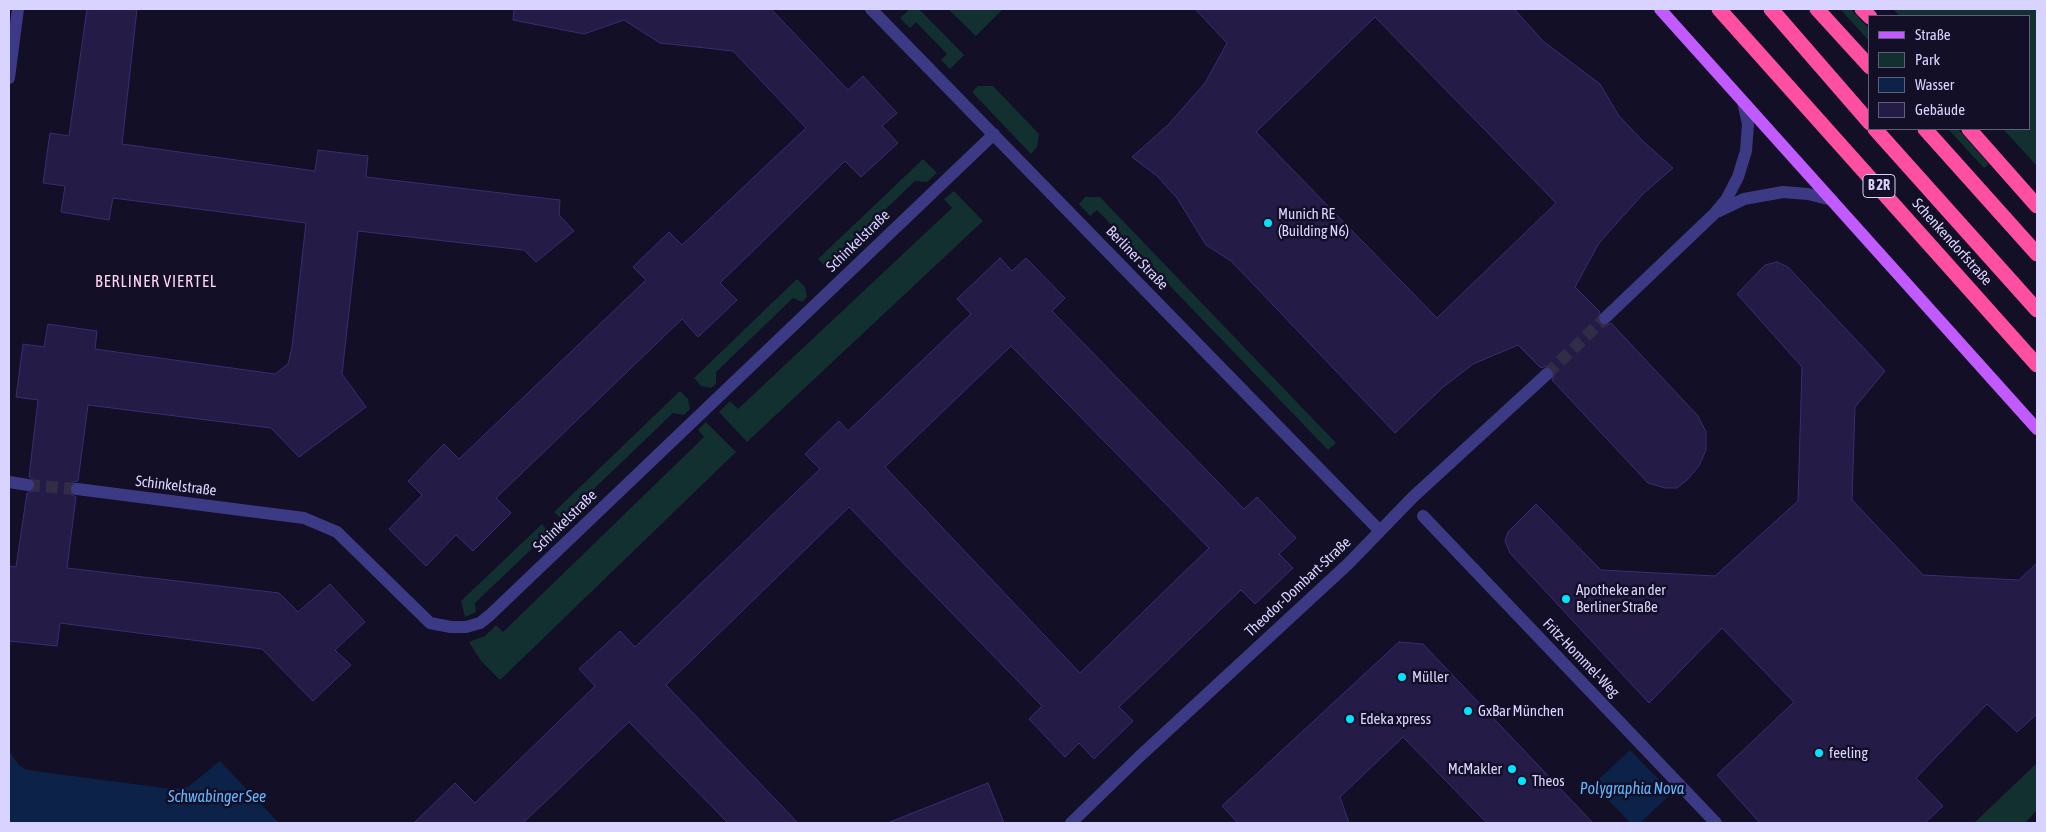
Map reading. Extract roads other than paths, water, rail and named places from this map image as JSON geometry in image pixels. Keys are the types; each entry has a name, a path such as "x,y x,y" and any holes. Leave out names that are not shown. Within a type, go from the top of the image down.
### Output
{"highway":[{"name":"Schenkendorfstraße","path":"1719,9 2037,365"},
{"path":"1771,9 1868,121"},
{"path":"1817,9 1868,65"},
{"name":"Schenkendorfstraße","path":"1876,130 2037,310"},
{"path":"1926,130 2037,254"},
{"path":"1970,130 2037,206"}],"main road":[{"path":"1660,9 2037,429"}],"street":[{"path":"9,78 18,9"},
{"name":"Berliner Straße","path":"871,9 1380,531"},
{"path":"1605,318 1715,213 1726,200 1746,151 1748,124 1743,102"},
{"name":"Schinkelstraße","path":"78,490 304,518 337,532 430,623 452,627 466,627 480,623 498,608 994,134"},
{"path":"1715,213 1744,199 1783,192 1808,194 1832,200"},
{"name":"Theodor-Dombart-Straße","path":"1071,823 1139,757 1348,564 1413,497 1547,374"},
{"path":"9,482 28,485"},
{"name":"Fritz-Hommel-Weg","path":"1423,516 1716,823"}],"water":[{"name":"Polygraphia Nova","path":"1630,750 1672,793 1640,823 1631,823 1593,785"},
{"name":"Schwabinger See","path":"9,751 19,765 25,769 172,789 188,787 220,761 279,823 9,823"}],"tunnel":[{"path":"1547,374 1605,318"},
{"path":"28,485 77,489"}],"place":[{"name":"Munich RE (Building N6)","path":"1268,223"},
{"name":"Apotheke an der Berliner Straße","path":"1566,599"},
{"name":"Müller","path":"1402,677"},
{"name":"GxBar München","path":"1468,711"},
{"name":"Edeka xpress","path":"1350,719"},
{"name":"feeling","path":"1819,753"},
{"name":"McMakler","path":"1512,769"},
{"name":"Theos","path":"1522,781"}],"district":[{"name":"BERLINER VIERTEL","path":"156,282"}]}
